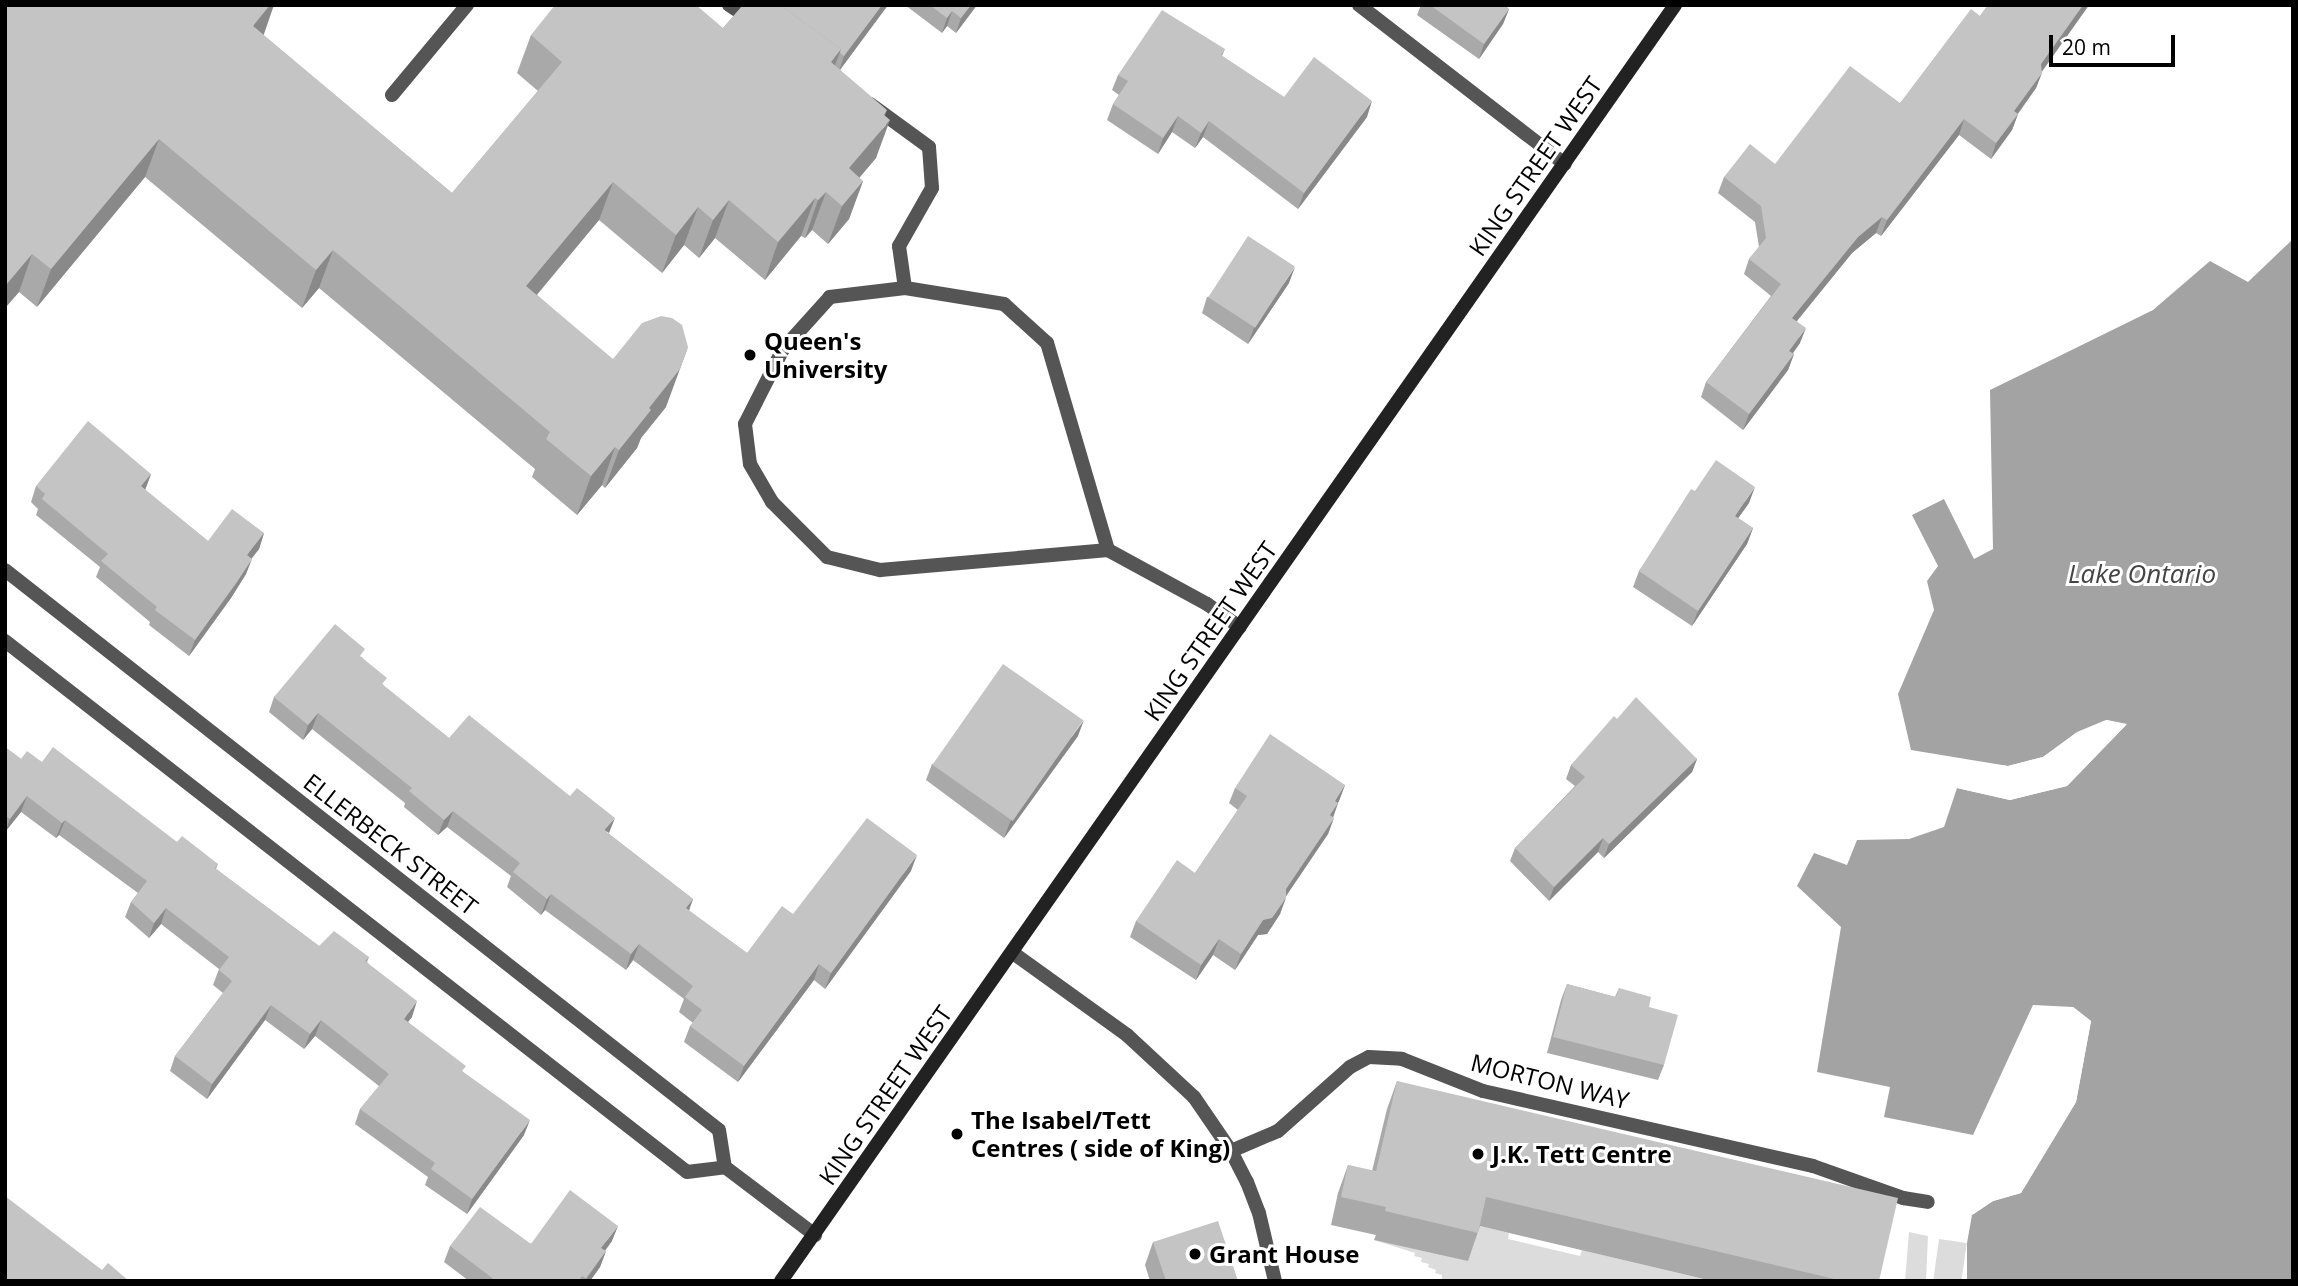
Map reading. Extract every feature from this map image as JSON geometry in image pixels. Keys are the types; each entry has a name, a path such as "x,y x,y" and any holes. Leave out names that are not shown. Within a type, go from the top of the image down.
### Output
{"main road":[{"name":"KING STREET WEST","path":"781,1281 1675,5"}],"street":[{"path":"392,95 467,5"},
{"path":"729,5 771,33"},
{"path":"1359,5 1565,163"},
{"path":"861,98 929,146 932,188 900,246 905,288"},
{"path":"1108,550 1047,343 1004,303 905,288 830,298 783,349 745,424 750,464 772,502 827,557 880,570 1108,550 1206,604 1240,628"},
{"name":"ELLERBECK STREET","path":"5,570 719,1130 725,1167"},
{"path":"5,641 687,1172 725,1167 815,1235"},
{"path":"1013,953 1127,1035 1166,1068 1194,1097 1231,1151 1259,1213 1275,1281"},
{"name":"MORTON WAY","path":"1231,1151 1278,1131 1350,1067 1369,1058 1402,1059 1483,1091 1813,1166 1903,1198 1928,1202"}],"shaded area":[{"path":"1476,1225 1509,1233 1508,1239 1580,1256 1582,1250 1711,1281 1449,1281 1442,1279 1442,1275 1428,1267 1429,1264 1421,1262 1422,1258 1414,1256 1415,1253 1374,1240"},
{"path":"1909,1232 1928,1236 1926,1281 1905,1281"},
{"path":"1939,1239 1967,1243 1961,1281 1933,1281"}],"water":[{"name":"Lake Ontario","path":"2293,239 2293,1281 1967,1281 1967,1243 1972,1215 1993,1201 2021,1193 2076,1102 2091,1021 2073,1007 2033,1005 1973,1135 1884,1117 1890,1087 1817,1072 1841,927 1797,886 1814,853 1847,865 1857,840 1909,839 1944,827 1957,788 2010,800 2067,786 2126,725 2106,720 2077,732 2043,757 2008,766 1911,750 1898,694 1934,610 1927,581 1938,566 1912,515 1944,499 1974,559 1993,549 1990,390 2153,310 2210,261 2248,282"}],"pier":[{"path":"2107,720 2127,724 2067,786 2010,800 1957,788 1958,784 2010,797 2065,783 2120,726 2107,724 2079,735 2045,760 2009,770 1961,764 1961,760 2008,766 2043,757 2075,734"},
{"path":"2073,1007 2091,1021 2076,1102 2021,1193 1993,1201 1972,1215 1976,1208 1992,1197 2018,1190 2073,1100 2087,1023 2069,1010"}],"building":[{"path":"5,5 270,5 253,26 452,193 562,62 531,35 555,5 696,5 723,28 743,5 780,5 841,49 831,62 887,110 884,115 890,120 849,168 863,181 842,206 826,192 818,200 815,198 778,242 729,200 713,220 698,207 676,235 613,182 526,286 613,359 642,323 661,316 672,318 682,325 688,347 680,369 649,408 651,410 619,450 615,447 591,476 546,439 550,432 333,250 316,270 159,139 51,269 32,254 5,286"},
{"path":"780,5 882,5 844,56 840,53 841,49"},
{"path":"930,5 971,5 961,18 952,11 947,18"},
{"path":"1430,5 1504,5 1509,9 1484,44"},
{"path":"1988,5 2083,5 2041,64 2042,73 2014,111 2018,114 1996,143 1964,119 1887,220 1882,217 1858,237 1792,318 1806,328 1789,351 1794,354 1749,414 1706,382 1781,284 1749,259 1766,238 1761,206 1724,177 1750,144 1775,164 1850,66 1900,103 1971,9 1980,16"},
{"path":"1162,10 1225,49 1221,55 1284,97 1314,57 1372,101 1304,193 1209,121 1201,133 1178,116 1163,138 1113,104 1128,81 1118,75"},
{"path":"1248,236 1295,266 1255,328 1208,297"},
{"path":"88,421 151,474 141,486 208,541 232,509 264,533 247,555 252,559 195,640 155,610 157,607 101,561 108,554 42,499 45,494 36,486"},
{"path":"1716,460 1755,487 1735,516 1753,528 1698,611 1639,571 1691,489 1695,491"},
{"path":"335,624 365,649 360,656 387,678 382,684 449,738 469,715 570,796 577,788 615,818 604,830 693,899 686,908 747,953 782,906 793,914 867,818 917,855 831,973 819,964 744,1066 690,1026 702,1010 685,997 693,986 639,944 631,954 551,894 547,899 513,872 520,863 453,811 444,820 409,791 412,788 318,713 308,725 274,697"},
{"path":"1003,664 1083,720 1013,821 932,765"},
{"path":"1636,697 1697,759 1609,844 1603,838 1554,887 1515,848 1585,777 1571,765 1614,716 1617,719"},
{"path":"1270,734 1345,785 1330,815 1334,818 1286,889 1286,898 1272,918 1263,920 1241,954 1219,939 1201,965 1136,921 1177,860 1195,873 1247,796 1235,788"},
{"path":"5,747 21,759 27,751 42,762 53,747 177,842 182,836 218,864 215,868 319,946 334,931 369,957 365,961 417,1001 404,1019 466,1066 462,1071 530,1120 472,1199 431,1169 435,1163 360,1109 389,1074 321,1020 310,1034 271,1005 212,1084 175,1056 232,981 219,970 229,957 166,908 154,923 131,902 147,881 65,820 62,823 27,796 10,819 5,815"},
{"path":"1567,984 1616,997 1619,988 1651,997 1649,1007 1678,1015 1664,1065 1553,1037"},
{"name":"J.K. Tett Centre","path":"1397,1081 1898,1198 1879,1281 1843,1281 1486,1197 1478,1233 1385,1211 1386,1207 1341,1197 1348,1165 1376,1171"},
{"path":"570,1190 618,1226 601,1248 606,1251 586,1278 582,1276 578,1281 496,1281 450,1246 480,1207 531,1244"},
{"path":"5,1196 102,1270 108,1263 129,1281 5,1281"},
{"path":"1218,1221 1238,1281 1166,1281 1153,1242"}],"place":[{"name":"Queen's University","path":"750,355"},
{"name":"The Isabel/Tett Centres ( side of King)","path":"957,1134"},
{"name":"J.K. Tett Centre","path":"1478,1154"},
{"name":"Grant House","path":"1195,1254"}]}
